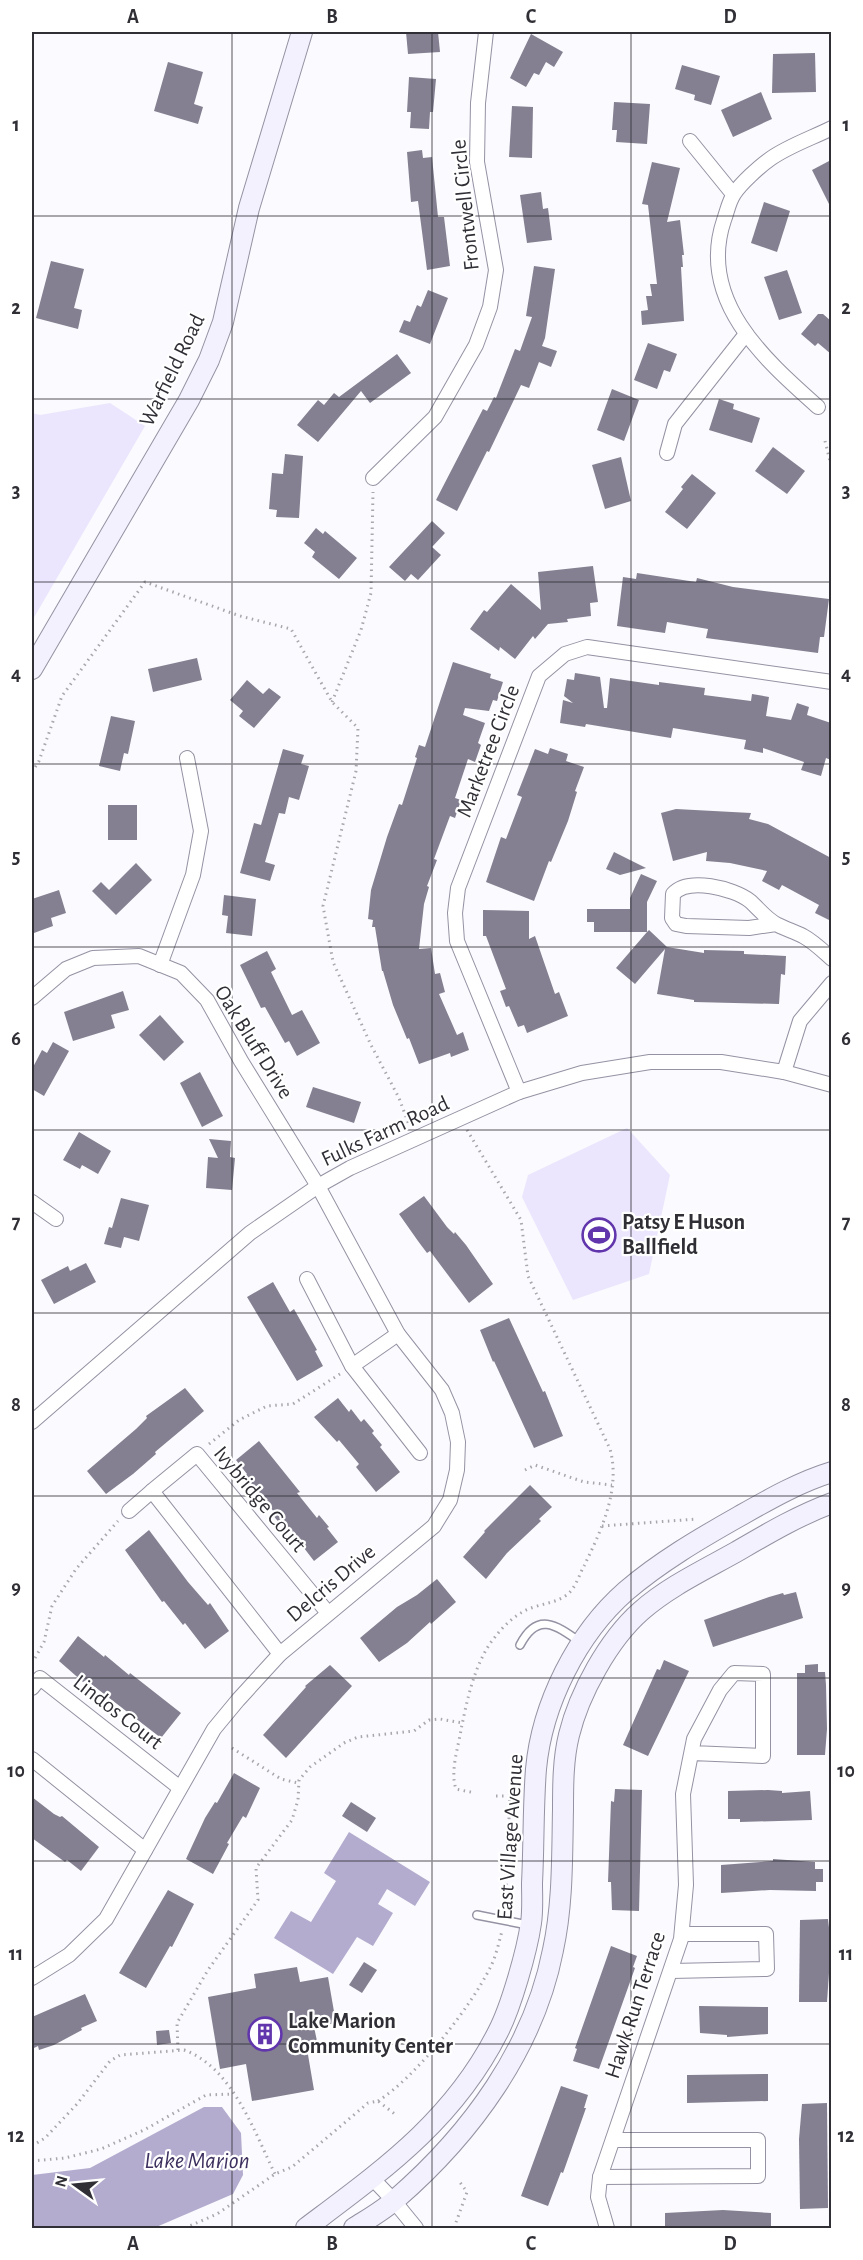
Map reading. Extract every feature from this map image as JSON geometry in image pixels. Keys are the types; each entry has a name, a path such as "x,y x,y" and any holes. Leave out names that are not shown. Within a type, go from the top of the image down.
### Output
{"street":[{"name":"Warfield Road","path":"32,669 189,400 209,360 223,322 249,208 302,32"},
{"name":"Frontwell Circle","path":"372,478 435,417 476,345 490,307 496,270 477,162 478,103 486,32"},
{"path":"818,407 782,375 746,334 723,294 718,266 720,234 733,194 770,159 831,128"},
{"path":"690,141 733,194"},
{"path":"667,453 675,424 746,334"},
{"name":"Marketree Circle","path":"519,1092 457,941 455,913 458,888 539,676 565,654 587,648 831,682"},
{"path":"160,965 193,875 201,831 187,758"},
{"path":"776,924 749,928 676,924 672,918 673,894 678,888 686,885 724,889 749,900 776,924 808,939 831,959"},
{"name":"Oak Bluff Drive","path":"32,998 66,969 93,958 139,956 181,973 207,1000 241,1061 318,1186"},
{"path":"784,1072 800,1021 831,983"},
{"name":"Fulks Farm Road","path":"32,1422 250,1233 318,1186 350,1168 519,1092 582,1073 650,1062 721,1062 784,1072 831,1084"},
{"name":"Delcris Drive","path":"32,1978 69,1955 106,1919 214,1729 280,1654 434,1526 450,1500 457,1470 458,1442 452,1413 442,1390 398,1334 318,1186"},
{"path":"32,1202 56,1219"},
{"path":"307,1280 352,1366 420,1453"},
{"path":"352,1366 398,1334"},
{"name":"Ivybridge Court","path":"129,1510 197,1454 328,1613"},
{"name":"East Village Avenue","path":"306,2229 413,2144 468,2084 499,2030 517,1978 530,1925 536,1767 542,1736 557,1690 582,1643 625,1592 648,1574 699,1539 752,1509 814,1477 831,1472"},
{"path":"152,1491 280,1654"},
{"path":"354,2229 394,2201 422,2175 479,2112 512,2063 540,1998 553,1951 561,1903 563,1781 569,1735 583,1694 603,1658 621,1631 641,1611 670,1591 800,1515 831,1503"},
{"name":"Hawk Run Terrace","path":"607,2229 598,2197 600,2177 682,1934 686,1885 683,1794 694,1739 720,1690 734,1673 763,1674 763,1756 692,1753"},
{"name":"Lindos Court","path":"32,1688 40,1678 180,1788"},
{"path":"32,1759 145,1850"},
{"path":"671,1971 767,1969 766,1934 682,1934"},
{"path":"600,2177 758,2176 758,2139 613,2140"},
{"path":"372,2178 417,2229"}],"lane":[{"path":"520,1645 526,1634 536,1624 545,1623 556,1626 582,1643"},
{"path":"477,1915 530,1925"}],"path":[{"path":"825,441 831,469"},
{"path":"332,702 361,630 371,593 372,478"},
{"path":"32,772 39,761 62,696 145,582 240,616 291,629 332,702 358,728 356,771 323,906 333,962 371,1045 399,1098 414,1140"},
{"path":"460,1119 521,1220 528,1276 613,1459 612,1485 602,1526 573,1588 558,1600 532,1607 519,1614 493,1638 477,1671 463,1723 456,1758 454,1784 456,1789 475,1793"},
{"path":"197,1454 239,1420 267,1406 294,1404 352,1366"},
{"path":"525,1470 535,1465 584,1482 612,1485"},
{"path":"35,1658 44,1642 52,1606 76,1569 129,1510"},
{"path":"602,1526 705,1519"},
{"path":"178,2050 177,2023 207,1970 258,1900 256,1868 292,1820 298,1800 299,1780 310,1767 344,1743 358,1737 414,1731 429,1720 440,1719 463,1723"},
{"path":"232,1748 280,1779 299,1784"},
{"path":"506,1906 510,1796 518,1785"},
{"path":"496,1796 510,1796"},
{"path":"185,2229 217,2214 275,2174 292,2167 368,2103 378,2101 404,2081 469,2004 492,1965 501,1934"},
{"path":"32,2146 45,2138 77,2104 110,2061 120,2055 178,2050 193,2053 225,2079 245,2111 275,2174"},
{"path":"32,2161 65,2158 101,2149 144,2130 206,2095 233,2094"},
{"path":"378,2101 396,2115"},
{"path":"454,2229 467,2192 459,2181"}],"shaded area":[{"path":"110,403 145,426 32,621 32,413 40,415"},
{"name":"Patsy E Huson Ballfield","path":"627,1128 670,1175 649,1274 573,1300 522,1197 528,1175"}],"water":[{"path":"349,1832 430,1882 415,1906 387,1889 378,1904 393,1913 373,1946 357,1937 333,1974 274,1938 291,1911 311,1922 336,1881 324,1873"},
{"name":"Lake Marion","path":"204,2107 222,2107 241,2133 243,2175 233,2194 154,2228 32,2228 32,2175 90,2168"}],"building":[{"path":"406,32 438,32 440,52 408,54"},
{"path":"531,34 563,52 554,67 546,62 539,75 534,73 526,87 510,78"},
{"path":"815,53 816,92 772,93 773,54"},
{"path":"168,62 203,72 194,104 203,107 198,124 154,111"},
{"path":"682,65 720,76 711,105 694,100 695,95 675,89"},
{"path":"409,77 436,79 429,129 410,128 411,112 407,112"},
{"path":"761,92 772,119 733,137 721,110"},
{"path":"614,102 650,104 647,144 616,142 617,130 612,130"},
{"path":"512,106 533,107 532,158 509,157"},
{"path":"422,150 423,158 432,157 438,217 444,217 450,266 427,270 418,201 411,202 407,152"},
{"path":"831,160 831,208 812,170"},
{"path":"652,162 680,168 667,222 680,220 684,255 682,255 683,267 681,267 684,321 642,325 641,311 648,310 646,296 652,296 650,284 657,284 648,205 642,204"},
{"path":"541,192 543,209 548,208 552,240 527,243 520,195"},
{"path":"764,202 790,211 777,252 751,243"},
{"path":"51,261 84,269 74,308 82,310 78,329 36,318"},
{"path":"534,266 555,269 542,346 557,351 551,367 539,362 529,388 521,385 489,452 487,451 457,511 436,500 483,409 487,411 494,397 496,398 515,349 520,351 532,317 526,316"},
{"path":"787,270 802,313 779,320 764,277"},
{"path":"428,290 448,298 430,344 399,332 404,320 410,322 417,305 421,307"},
{"path":"818,314 823,314 831,321 831,354 818,343 815,346 801,334"},
{"path":"648,343 677,354 670,372 664,370 657,389 634,380"},
{"path":"397,354 411,373 370,403 361,391 318,442 297,425 318,400 324,405 334,393 339,397"},
{"path":"612,389 639,400 624,441 597,430"},
{"path":"719,399 734,404 733,409 760,418 752,443 709,430"},
{"path":"773,447 805,471 787,494 755,471"},
{"path":"285,454 303,456 299,518 276,517 277,510 269,509 272,473 283,474"},
{"path":"621,457 631,501 605,509 592,465"},
{"path":"692,474 716,493 687,529 665,512"},
{"path":"432,521 445,533 432,547 441,555 418,580 411,574 405,581 389,567"},
{"path":"316,528 323,534 325,531 357,558 339,579 312,557 315,552 304,543"},
{"path":"593,566 598,602 590,603 591,616 548,624 535,639 533,636 515,659 500,647 499,651 470,629 484,610 487,612 511,584 541,610 538,572"},
{"path":"637,573 696,582 697,578 733,587 829,599 824,637 820,637 818,653 706,638 708,629 667,622 665,633 617,626 623,577 636,579"},
{"path":"197,658 202,680 153,692 148,669"},
{"path":"453,662 491,674 490,678 503,682 497,701 493,700 489,711 465,708 463,715 485,723 478,743 481,745 475,762 468,759 455,798 461,800 455,818 450,816 434,859 437,860 427,886 429,887 424,904 419,949 431,948 435,974 440,973 445,992 439,994 457,1035 463,1032 469,1050 451,1057 450,1053 419,1064 393,1005 382,971 375,927 372,927 373,920 368,919 371,890 387,837 399,804 402,805 419,745 425,747"},
{"path":"575,673 600,677 604,708 607,708 610,678 659,685 659,682 705,688 704,695 751,701 752,694 769,697 766,716 791,720 797,703 809,707 807,715 831,723 831,760 826,758 821,776 801,770 804,762 763,748 763,753 744,749 746,740 673,728 671,738 586,724 585,727 560,723 563,700 573,703 564,696 567,679 574,680"},
{"path":"247,680 263,694 269,688 281,697 254,728 239,716 243,711 230,700"},
{"path":"111,716 135,721 128,754 124,753 120,771 99,766"},
{"path":"550,748 568,754 566,761 584,767 575,791 577,792 568,821 551,862 549,861 534,901 486,882 501,837 506,839 522,797 517,795 535,749 548,754"},
{"path":"283,749 304,755 301,764 309,766 299,800 289,797 285,814 279,813 265,862 275,865 270,881 240,873 254,823 261,825"},
{"path":"108,805 137,805 137,840 108,840"},
{"path":"676,809 751,813 749,819 768,824 831,858 831,921 815,913 819,905 782,885 779,890 762,881 767,871 730,863 706,861 707,852 673,861 661,813"},
{"path":"614,852 646,868 620,875 606,869"},
{"path":"136,863 152,880 116,915 92,891 101,882 109,890"},
{"path":"641,874 657,881 647,902 647,932 594,932 594,922 587,922 587,909 630,909 630,898"},
{"path":"59,890 66,913 51,918 53,926 34,933 32,899"},
{"path":"224,895 256,899 252,936 226,933 228,916 222,915"},
{"path":"483,910 529,911 529,939 535,936 555,994 559,992 568,1016 527,1033 524,1025 518,1027 509,1006 506,1007 500,991 506,989 486,936 483,936"},
{"path":"649,930 667,947 704,953 704,950 744,951 744,954 786,956 785,975 781,974 779,1004 694,1002 694,1000 657,994 665,949 635,984 616,968"},
{"path":"267,951 276,969 271,972 292,1015 302,1010 320,1043 297,1056 289,1041 285,1043 265,1007 261,1008 240,965"},
{"path":"123,991 129,1010 111,1015 115,1028 73,1041 64,1012"},
{"path":"160,1015 184,1042 164,1061 139,1035"},
{"path":"53,1042 69,1051 44,1096 32,1089 32,1069 42,1050 47,1053"},
{"path":"200,1072 223,1116 202,1127 180,1083"},
{"path":"313,1087 361,1102 354,1123 306,1107"},
{"path":"79,1132 111,1151 98,1174 82,1165 80,1169 63,1160"},
{"path":"209,1139 231,1141 230,1157 235,1158 232,1190 206,1188 208,1157 218,1158"},
{"path":"424,1196 447,1227 454,1234 455,1232 466,1245 493,1284 469,1303 430,1251 427,1253 399,1214"},
{"path":"121,1198 149,1205 139,1241 124,1237 121,1248 104,1244 109,1227 112,1228"},
{"path":"86,1263 96,1282 54,1304 41,1280 68,1266 70,1271"},
{"path":"273,1282 290,1312 294,1309 317,1350 315,1351 323,1366 297,1381 247,1297"},
{"path":"509,1318 543,1392 545,1391 563,1436 534,1448 480,1330"},
{"path":"185,1388 204,1411 155,1452 156,1454 133,1474 106,1494 87,1471 136,1429 147,1418 146,1416"},
{"path":"338,1398 361,1422 364,1419 382,1445 380,1447 400,1472 376,1492 356,1467 359,1464 339,1440 337,1442 314,1417"},
{"path":"259,1441 300,1492 297,1493 317,1518 319,1515 329,1527 327,1528 338,1542 314,1561 294,1535 272,1514 274,1512 244,1476 247,1474 236,1460"},
{"path":"530,1485 552,1507 539,1519 541,1521 507,1553 486,1579 463,1557 484,1531"},
{"path":"149,1530 188,1582 208,1605 210,1603 229,1631 205,1649 185,1623 183,1625 164,1601 162,1602 125,1550"},
{"path":"437,1579 456,1602 407,1643 379,1662 360,1638 397,1607"},
{"path":"796,1592 803,1618 713,1647 704,1620 769,1597"},
{"path":"78,1636 181,1713 161,1738 86,1680 83,1682 59,1661"},
{"path":"664,1660 689,1671 648,1756 623,1745 657,1669 660,1670"},
{"path":"818,1664 818,1672 825,1672 826,1685 825,1755 797,1755 797,1673 805,1673 805,1665"},
{"path":"330,1665 352,1686 286,1758 263,1735 305,1686"},
{"path":"234,1773 260,1788 246,1818 243,1816 227,1843 229,1844 213,1874 186,1859 205,1818 215,1802 217,1803"},
{"path":"615,1789 642,1790 639,1911 612,1910 611,1882 608,1882 611,1801 614,1802"},
{"path":"728,1791 782,1791 782,1793 810,1791 812,1820 740,1822 740,1819 728,1819"},
{"path":"32,1797 54,1814 62,1816 99,1847 81,1871 32,1838"},
{"path":"351,1802 376,1818 367,1832 342,1816"},
{"path":"773,1859 815,1862 815,1869 823,1869 823,1882 816,1882 816,1891 770,1890 721,1893 721,1865 773,1861"},
{"path":"168,1890 194,1904 172,1947 170,1946 146,1988 119,1973"},
{"path":"828,1919 831,1945 827,2002 799,2002 800,1920"},
{"path":"611,1946 637,1956 633,1967 635,1968 599,2069 573,2061 577,2049 575,2048"},
{"path":"364,1962 377,1970 362,1993 349,1985"},
{"name":"Lake Marion Community Center","path":"297,1967 300,1982 328,1977 336,2023 314,2027 317,2041 306,2043 314,2090 252,2101 246,2064 220,2069 208,1997 256,1988 254,1974"},
{"path":"85,1994 97,2021 54,2045 39,2050 38,2046 32,2049 32,2017"},
{"path":"699,2006 768,2007 768,2034 727,2037 727,2035 700,2033"},
{"path":"169,2030 171,2043 157,2045 156,2031"},
{"path":"768,2074 768,2101 687,2103 687,2075"},
{"path":"561,2086 588,2095 584,2108 586,2108 563,2173 561,2172 548,2206 521,2196"},
{"path":"827,2103 828,2208 800,2209 799,2139 802,2104"},
{"path":"723,2210 771,2213 771,2229 665,2229 665,2213"}],"place":[{"name":"Patsy E Huson Ballfield","path":"599,1235"},
{"name":"Lake Marion Community Center","path":"265,2034"}]}
